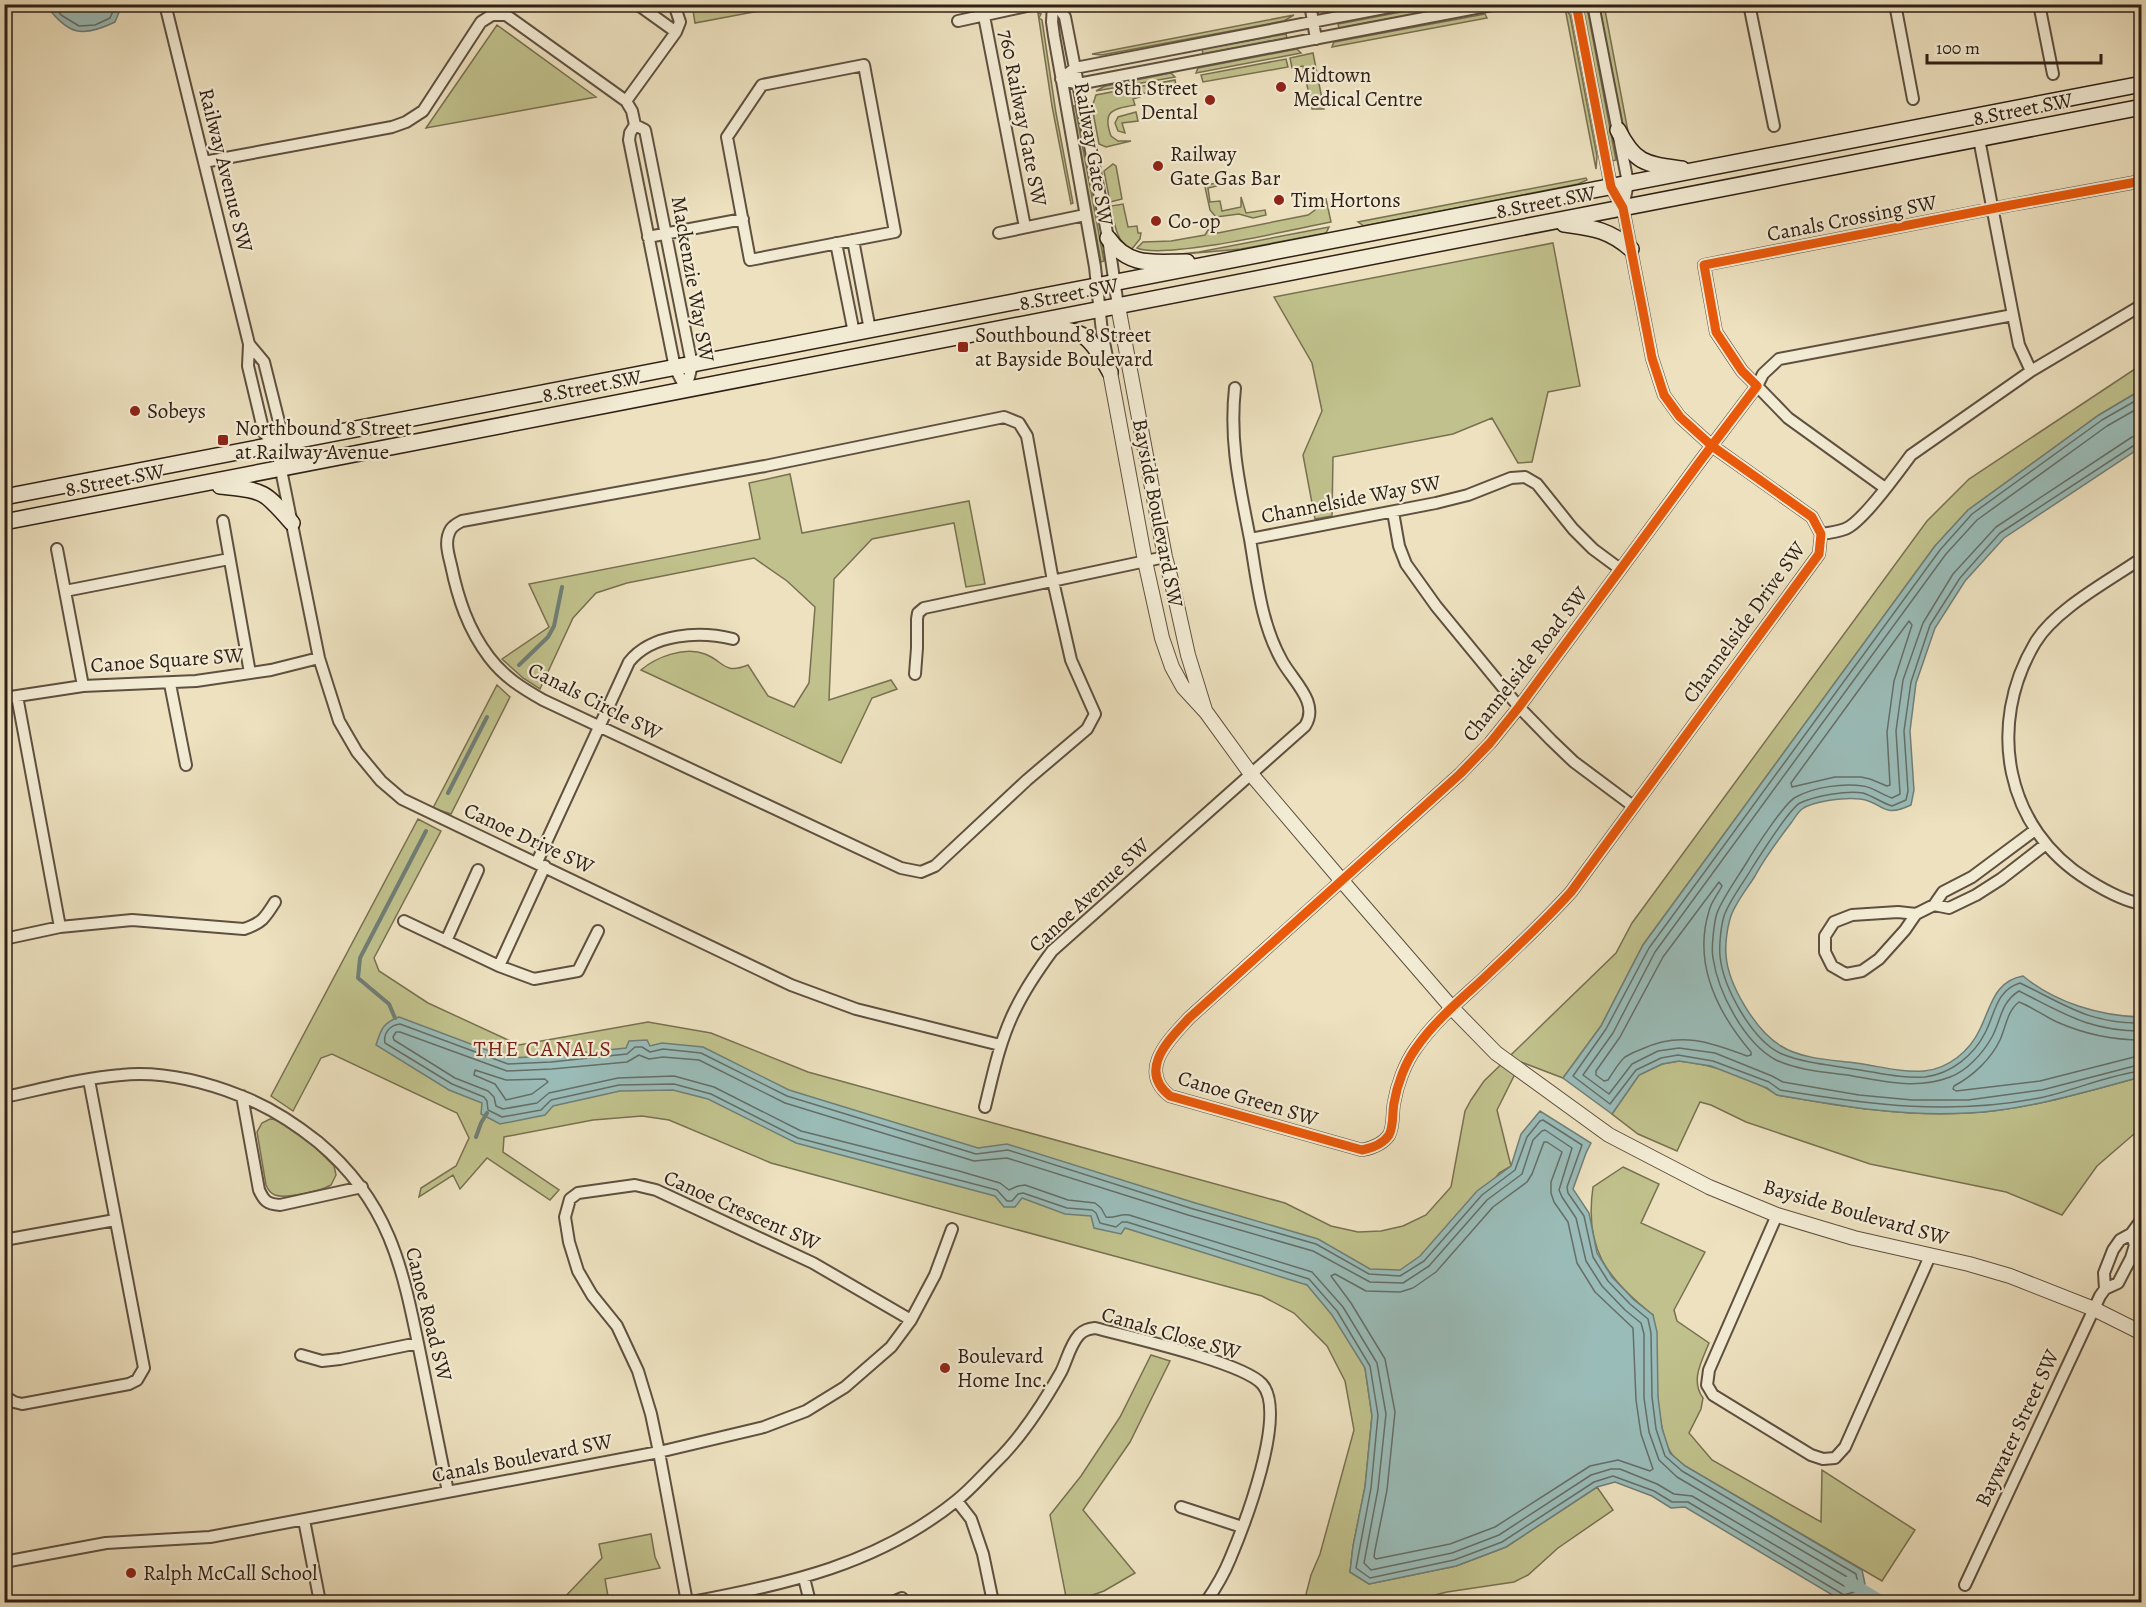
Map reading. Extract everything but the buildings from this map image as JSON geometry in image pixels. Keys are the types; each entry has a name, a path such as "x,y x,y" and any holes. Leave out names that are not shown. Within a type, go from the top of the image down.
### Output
{"main road":[{"name":"8 Street SW","path":"4,497 2142,84"},
{"name":"8 Street SW","path":"4,522 2142,107"},
{"path":"1618,130 1627,147 1640,160 1681,169 1706,169"},
{"path":"1549,223 1603,230 1620,239 1631,249"},
{"path":"1107,238 1121,253 1138,261 1217,263"},
{"path":"1030,324 1082,334 1094,344 1110,372"},
{"path":"205,484 255,490 262,493 271,498 292,523"}],"street":[{"name":"Railway Avenue SW","path":"165,4 249,344 248,366 263,429 276,445 281,430 264,362 249,344"},
{"path":"637,4 676,32"},
{"path":"204,162 392,127 406,122 423,111 481,22 492,15 506,15 626,101 676,32 680,22 674,4"},
{"name":"760 Railway Gate SW","path":"958,21 1036,4"},
{"name":"Railway Gate SW","path":"1054,4 1065,17 1118,306"},
{"name":"Railway Gate SW","path":"1054,4 1052,22 1060,79 1100,310"},
{"path":"1310,4 1316,39"},
{"path":"1060,79 1075,68 1405,4"},
{"path":"1060,79 1078,84 1497,4"},
{"path":"1576,4 1611,187 1623,208"},
{"path":"1593,4 1628,183 1623,208"},
{"path":"1749,4 1774,126"},
{"path":"1895,4 1913,99"},
{"path":"2039,4 2053,74"},
{"name":"760 Railway Gate SW","path":"984,16 1025,227"},
{"path":"864,65 895,232 853,240 750,260 727,137 762,86 864,65"},
{"name":"Mackenzie Way SW","path":"626,101 632,111 635,125 629,140 675,368 686,389"},
{"name":"Mackenzie Way SW","path":"635,125 645,130 647,137 692,365 686,389"},
{"path":"1979,139 2019,345 2031,371"},
{"name":"Canals Crossing SW","path":"1885,488 1788,418 1742,371 1716,332 1704,266 1992,208 2142,181"},
{"name":"Channelside Drive SW","path":"1452,1008 1544,923 1571,892 1819,554 1821,534 1812,517 1712,446 1680,417 1664,395 1652,358 1623,208"},
{"name":"760 Railway Gate SW","path":"999,233 1085,215"},
{"path":"648,237 743,219"},
{"path":"853,240 870,330"},
{"path":"836,243 854,333"},
{"path":"1821,534 1846,529 1857,520 1911,455 2031,371 2142,305"},
{"name":"Bayside Boulevard SW","path":"1118,306 1165,557 1173,583 1188,655 1206,712"},
{"name":"Bayside Boulevard SW","path":"1100,310 1145,561 1162,638 1183,687 1206,712 1251,774 1342,881 1452,1008 1496,1053 1609,1135 1709,1187 1777,1215 1854,1238 1969,1264 2010,1276 2094,1309 2142,1333"},
{"path":"1712,446 1757,387 1763,374 1779,359 2013,315"},
{"path":"1235,388 1233,448 1250,539"},
{"name":"Canals Circle SW","path":"1004,417 1019,423 1027,436 1053,581 1071,660 1095,714 1087,729 1027,780 941,860 921,872 902,868 598,726 514,683 490,658 462,610 447,546 450,530 462,521 765,466 1004,417"},
{"name":"Canoe Drive SW","path":"276,445 319,658 339,721 357,752 381,781 402,799 791,985 856,1009 1000,1045"},
{"name":"Channelside Road SW","path":"1342,881 1460,774 1490,743 1712,446"},
{"name":"Channelside Way SW","path":"1251,774 1305,726 1311,713 1308,700 1281,660 1272,641 1264,618 1250,539 1447,500 1468,495 1511,478 1525,477 1537,484 1573,529 1593,549 1620,569"},
{"path":"1393,512 1399,546 1414,576 1519,707 1574,762 1633,806"},
{"path":"223,521 250,673"},
{"path":"57,549 83,686"},
{"path":"915,674 917,619 918,613 924,608 1165,557"},
{"path":"2142,558 2064,611 2036,642 2017,684 2009,724 2009,758 2020,804 2035,830 2072,870 2103,889 2142,904"},
{"path":"65,591 230,559"},
{"path":"499,966 598,726 629,662 645,648 677,638 702,634 734,639"},
{"name":"Canoe Square SW","path":"4,699 83,686 170,684 250,673 319,658"},
{"path":"170,684 186,765"},
{"path":"17,696 60,927"},
{"name":"Canoe Avenue SW","path":"985,1107 1000,1045 1015,1009 1032,978 1052,951 1251,774"},
{"path":"1916,914 1898,912 1852,915 1834,922 1826,936 1825,944 1825,951 1832,966 1846,974 1862,971 1879,959 1916,914 1934,905 1943,892 1972,877 2035,830"},
{"path":"1934,905 1948,908 1976,895 2046,844"},
{"path":"446,941 478,870"},
{"name":"Canoe Green SW","path":"1342,881 1189,1018 1171,1038 1157,1058 1157,1081 1162,1090 1170,1096 1362,1150 1372,1148 1389,1135 1400,1083 1414,1050 1452,1008"},
{"path":"4,939 60,927 132,920 244,929 264,919 275,902"},
{"path":"404,921 499,966 534,979 578,971 598,931"},
{"name":"Canoe Road SW","path":"4,1097 121,1075 147,1074 177,1078 216,1086 262,1103 293,1121 329,1152 362,1187 383,1222 398,1259 411,1306 448,1492"},
{"path":"4,1396 22,1404 129,1384 142,1374 144,1361 115,1220 90,1080"},
{"path":"242,1096 259,1190 263,1200 270,1204 280,1205 362,1187"},
{"name":"Canoe Crescent SW","path":"659,1452 638,1371 617,1326 592,1295 578,1271 569,1242 565,1217 570,1199 578,1193 635,1185 656,1190 813,1263 911,1320"},
{"path":"1777,1215 1709,1370 1707,1385 1713,1395 1811,1455 1823,1459 1835,1458 1845,1447 1930,1256"},
{"name":"Baywater Street SW","path":"1965,1585 2105,1289 2104,1273 2113,1250 2120,1240 2131,1234 2142,1219"},
{"path":"4,1240 115,1220"},
{"name":"Canals Boulevard SW","path":"4,1562 106,1543 201,1538 304,1520 659,1452 764,1427 806,1411 845,1388 891,1347 911,1320 935,1275 952,1229"},
{"name":"Baywater Street SW","path":"2105,1289 2118,1283 2131,1258 2135,1245 2131,1234"},
{"name":"Canals Close SW","path":"692,1602 758,1590 804,1578 868,1556 914,1531 957,1501 1005,1454 1044,1402 1064,1368 1077,1337 1084,1330 1095,1328 1238,1369 1263,1385 1269,1399 1271,1416 1269,1442 1230,1560 1206,1602"},
{"path":"301,1355 322,1361 418,1344"},
{"path":"659,1452 687,1602"},
{"path":"957,1501 971,1519 983,1554 993,1602"},
{"path":"1181,1507 1242,1527"},
{"path":"304,1520 320,1602"},
{"path":"804,1578 810,1602"}],"green space":[{"path":"692,4 791,4 791,5 695,23"},
{"path":"1438,5 1461,5 1339,28 1338,24"},
{"path":"1599,5 1604,5 1630,142 1623,126"},
{"path":"1587,7 1616,160 1612,161 1582,8"},
{"path":"1565,8 1570,15 1597,156 1596,169"},
{"path":"1038,13 1041,14 1039,18 1042,20 1073,203 1071,204 1052,106"},
{"path":"1485,14 1487,18 1332,47 1334,42"},
{"path":"1294,15 1284,21 1102,55 1092,54"},
{"path":"497,25 596,97 426,128"},
{"path":"1286,34 1287,38 1203,54 1202,49"},
{"path":"1297,49 1301,53 1196,73 1198,68"},
{"path":"1313,53 1324,109 1312,109 1303,66 1292,68 1290,58"},
{"path":"1286,59 1288,67 1203,82 1201,75"},
{"path":"1171,73 1175,77 1096,91 1105,86"},
{"path":"1175,80 1177,90 1169,91 1168,89 1140,94 1140,97 1133,99 1135,105 1120,108 1111,113 1108,121 1111,136 1118,141 1131,141 1106,147 1099,144 1092,107 1096,95"},
{"path":"1072,106 1075,106 1104,261 1101,262"},
{"path":"1136,112 1138,121 1122,123 1125,133 1118,131 1115,123 1118,117"},
{"path":"1113,164 1116,166 1122,199 1110,202 1104,171"},
{"path":"1586,178 1587,180 1578,184 1364,226 1358,222"},
{"path":"1216,183 1217,186 1208,188 1210,202 1220,201 1222,211 1241,207 1241,197 1246,213 1265,210 1266,215 1253,218 1239,214 1216,217 1210,210 1205,187"},
{"path":"1326,199 1331,222 1201,247 1152,251 1137,248 1143,242 1171,241 1205,235 1208,230 1218,233 1308,215 1315,210 1317,201"},
{"path":"1123,204 1128,227 1137,226 1138,233 1141,233 1140,239 1131,250 1119,237 1111,206"},
{"path":"1329,227 1326,233 1241,249 1162,256 1199,252"},
{"path":"1553,243 1580,386 1548,392 1532,462 1518,463 1492,418 1453,434 1333,457 1332,516 1315,519 1303,455 1322,411 1312,363 1274,297"},
{"path":"2141,365 2141,390 2099,415 1968,510 1935,546 1643,945 1601,1026 1563,1078 1521,1062 1497,1110 1511,1166 1499,1173 1365,1368 1372,1416 1365,1487 1350,1572 1369,1584 1456,1566 1506,1547 1597,1487 1613,1510 1558,1548 1528,1575 1514,1582 1447,1592 1407,1602 1304,1602 1311,1575 1320,1554 1354,1430 1345,1381 1327,1346 1294,1313 1262,1296 771,1163 669,1120 642,1116 593,1120 504,1137 503,1152 559,1190 550,1200 487,1158 460,1189 453,1175 419,1197 421,1188 456,1166 469,1138 457,1113 332,1054 321,1058 293,1111 271,1096 418,819 441,831 374,958 379,971 428,1003 519,1045 648,1022 711,1033 808,1072 1285,1203 1331,1226 1358,1232 1381,1231 1403,1226 1426,1215 1451,1187 1465,1111 1484,1081 1616,953 1632,923 1927,521 1969,479"},
{"path":"790,474 802,533 969,501 985,584 966,587 954,523 872,539 834,579 829,700 891,680 897,689 872,698 841,763 641,670 671,654 697,652 711,657 728,668 748,665 768,696 794,707 809,683 815,607 787,581 754,558 627,583 596,593 573,618 540,689 523,678 502,659 549,627 529,584 760,539 749,483"},
{"path":"497,685 510,697 451,814 433,808"},
{"path":"1679,1061 1730,1072 1767,1088 1777,1095 1848,1107 1944,1114 1990,1111 2055,1100 2141,1077 2141,1128 2097,1166 2062,1215 2006,1192 1870,1164 1746,1122 1700,1102 1677,1151 1638,1134 1612,1114 1639,1075 1662,1064"},
{"path":"270,1119 278,1120 295,1130 334,1166 336,1175 331,1185 312,1192 287,1196 275,1195 269,1191 257,1132 262,1123"},
{"path":"1623,1167 1659,1184 1641,1223 1705,1252 1674,1310 1677,1321 1709,1343 1697,1377 1699,1391 1703,1398 1701,1409 1689,1433 1712,1460 1821,1522 1822,1470 1915,1530 1882,1581 1685,1466 1671,1453 1666,1442 1659,1408 1653,1315 1611,1274 1602,1260 1592,1228 1593,1187"},
{"path":"1151,1355 1170,1361 1130,1442 1083,1510 1135,1573 1104,1591 1087,1597 1088,1602 1067,1602 1050,1515 1081,1476 1120,1417"},
{"path":"651,1534 655,1557 660,1568 605,1579 609,1602 560,1602 602,1558 599,1544"}],"water":[{"path":"46,5 122,5 115,22 84,32 76,31 61,23"},
{"path":"2141,390 2141,447 2004,538 1965,581 1935,628 1916,683 1910,731 1914,790 1911,805 1888,810 1868,801 1847,799 1821,802 1802,809 1772,849 1734,908 1728,927 1726,951 1732,980 1753,1019 1781,1046 1798,1054 1890,1069 1933,1070 1950,1063 1970,1045 2000,989 2013,979 2023,976 2064,1001 2094,1011 2141,1017 2141,1077 2034,1104 1990,1111 1944,1114 1872,1110 1777,1095 1767,1088 1711,1066 1679,1061 1662,1064 1639,1075 1612,1114 1563,1078 1601,1026 1643,945 1935,546 1968,510 2099,415"},
{"path":"399,1017 508,1058 626,1048 629,1041 647,1040 650,1046 662,1043 703,1047 789,1090 978,1148 1007,1144 1318,1239 1370,1269 1400,1270 1420,1256 1477,1191 1511,1166 1521,1134 1540,1111 1591,1143 1573,1189 1589,1213 1597,1253 1612,1277 1634,1300 1653,1315 1657,1332 1658,1397 1662,1428 1670,1453 1685,1466 1862,1570 1865,1584 1858,1597 1844,1602 1685,1507 1671,1508 1652,1496 1615,1482 1597,1487 1506,1547 1456,1566 1369,1584 1350,1572 1365,1487 1372,1416 1365,1368 1332,1315 1307,1285 1125,1228 1121,1234 1094,1228 1091,1216 1065,1214 1022,1198 1015,1207 1004,1207 995,1196 796,1143 708,1099 673,1090 620,1091 553,1106 545,1115 500,1124 481,1114 482,1103 449,1090 376,1045 383,1027"}],"waterway":[{"path":"519,665 548,637 554,626 562,587"},
{"path":"448,793 487,717"},
{"path":"395,1018 389,1004 358,978 360,958 426,831"},
{"path":"476,1137 487,1113"},
{"path":"1849,1582 1882,1602"}],"cycle path":[{"path":"1576,4 1611,187 1623,208 1652,358 1664,395 1680,417 1712,446 1812,517 1821,534 1819,554 1571,892 1528,937 1447,1012 1423,1038 1408,1060 1402,1074 1395,1096 1391,1131 1384,1141 1362,1150 1170,1096 1156,1076 1156,1066 1165,1045 1189,1018 1460,774 1490,743 1519,707 1701,460 1757,386 1742,371 1716,332 1704,265 2142,181"}],"place":[{"name":"Midtown Medical Centre","path":"1281,87"},
{"name":"8th Street Dental","path":"1210,100"},
{"name":"Railway Gate Gas Bar","path":"1158,166"},
{"name":"Tim Hortons","path":"1279,200"},
{"name":"Co-op","path":"1156,221"},
{"name":"Southbound 8 Street at Bayside Boulevard","path":"963,347"},
{"name":"Sobeys","path":"135,411"},
{"name":"Northbound 8 Street at Railway Avenue","path":"223,440"},
{"name":"Boulevard Home Inc.","path":"945,1368"},
{"name":"Ralph McCall School","path":"131,1573"}],"district":[{"name":"THE CANALS","path":"543,1048"}]}
